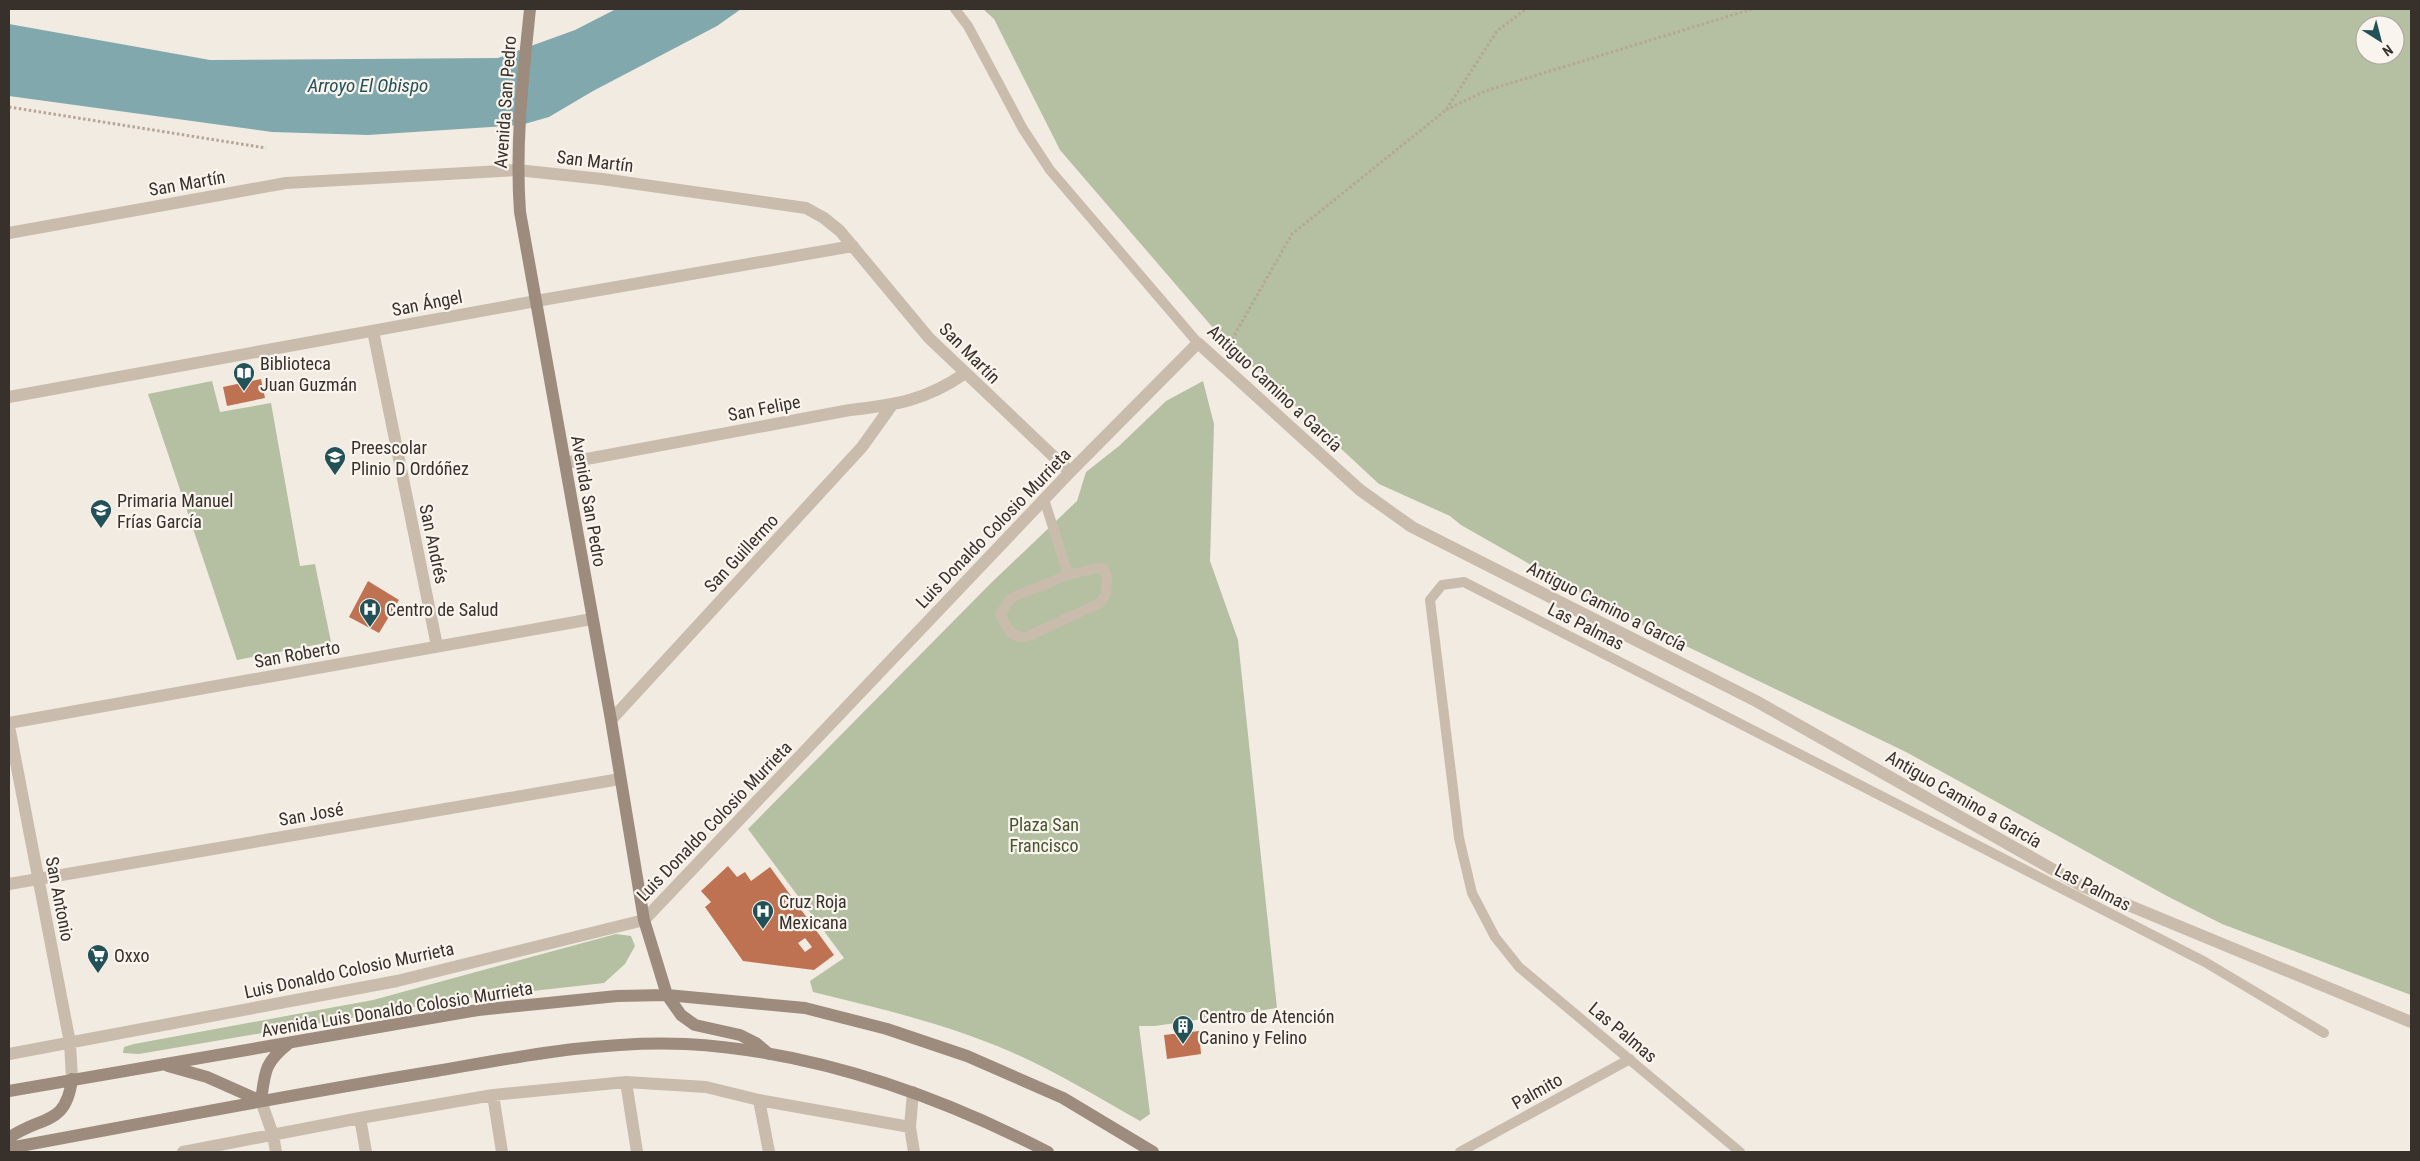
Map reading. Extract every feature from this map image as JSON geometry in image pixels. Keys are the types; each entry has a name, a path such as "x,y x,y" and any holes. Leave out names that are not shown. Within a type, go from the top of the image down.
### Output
{"main road":[{"name":"Avenida San Pedro","path":"530,9 518,130 517,170 520,212 611,720 644,920 667,995"},
{"name":"Avenida Luis Donaldo Colosio Murrieta","path":"9,1091 478,1010 616,996 667,995 805,1008 887,1029 967,1056 1063,1098 1152,1152"},
{"path":"667,995 687,1021 695,1025 740,1035 756,1043 769,1054"},
{"path":"261,1101 266,1067 276,1053 290,1042"},
{"path":"9,1148 261,1101 478,1064 611,1045 685,1044 769,1054 855,1073 960,1110 1048,1152"},
{"path":"165,1065 207,1077 261,1101"},
{"path":"9,1138 17,1132 53,1117 64,1109 70,1098 72,1079"}],"street":[{"name":"San Martín","path":"9,233 286,183 517,170 602,179 806,208 840,231 929,338 964,374 1070,472"},
{"name":"San Ángel","path":"9,397 536,300 853,246"},
{"name":"San Andrés","path":"373,331 438,646"},
{"name":"Antiguo Camino a García","path":"1198,343 1360,490 1412,528 1756,701 2082,886 2411,1022"},
{"name":"Luis Donaldo Colosio Murrieta","path":"9,1054 397,981 644,920 1044,499 1198,343"},
{"name":"San Felipe","path":"565,463 850,410 892,405 940,390 964,374"},
{"name":"San Guillermo","path":"611,720 862,447 892,405"},
{"name":"San Roberto","path":"9,724 592,619"},
{"name":"San Antonio","path":"9,724 70,1043 72,1079"},
{"name":"San José","path":"9,884 620,779"},
{"path":"182,1152 493,1095 626,1082 706,1087 759,1100 910,1127"},
{"path":"626,1082 637,1152"},
{"path":"913,1092 910,1127 914,1152"},
{"path":"493,1095 502,1152"},
{"path":"759,1100 769,1152"},
{"path":"261,1101 273,1136 276,1152"},
{"path":"360,1118 366,1152"}],"lane":[{"name":"Antiguo Camino a García","path":"955,9 968,26 1023,129 1050,170 1198,343"},
{"path":"1044,499 1068,575"},
{"path":"1097,568 1104,569 1107,576 1105,598 1100,603 1026,637 1018,638 1009,632 1000,614 1011,598 1068,575 1097,568"},
{"name":"Las Palmas","path":"1740,1152 1519,967 1495,937 1472,893 1459,838 1430,600 1442,585 1464,582 2205,962 2324,1033"},
{"name":"Palmito","path":"1460,1152 1630,1059"}],"path":[{"path":"1446,110 1497,31 1526,9"},
{"path":"1218,361 1246,317 1292,234 1446,110 1485,91 1752,9"},
{"path":"9,107 266,148"}],"green space":[{"path":"983,9 2411,9 2411,995 2222,924 2167,896 1906,752 1605,607 1461,525 1450,516 1379,484 1239,354 1243,349 1220,336 1060,150 994,19"},
{"path":"212,381 220,412 271,403 300,566 315,564 331,642 237,660 148,394"},
{"name":"Plaza San Francisco","path":"1203,381 1214,424 1210,561 1238,640 1277,1008 1155,1026 1139,1026 1150,1114 1140,1121 1076,1084 985,1041 912,1017 813,992 810,981 844,958 748,829 991,583 1077,501 1086,472 1119,446 1166,401"},
{"path":"616,934 631,936 635,946 625,964 604,983 462,999 139,1054 123,1053 124,1047 134,1044 373,1000"}],"water":[{"name":"Arroyo El Obispo","path":"616,9 741,9 717,26 593,91 549,117 521,125 368,135 272,132 9,96 9,24 210,60 498,58 575,30"}],"building":[{"name":"Biblioteca Juan Guzmán","path":"261,379 265,398 227,406 223,387"},
{"path":"368,581 399,600 379,633 349,617"},
{"name":"Cruz Roja Mexicana","path":"728,866 737,877 745,872 751,881 770,867 834,955 814,970 743,961 705,907 711,902 701,891","holes":["805,938 812,947 805,952 798,943"]},
{"name":"Centro de Atención Canino y Felino","path":"1199,1031 1201,1054 1167,1059 1164,1035"}],"place":[{"name":"Biblioteca Juan Guzmán","path":"244,392"},
{"name":"Preescolar Plinio D Ordóñez","path":"335,476"},
{"name":"Primaria Manuel Frías García","path":"101,529"},
{"name":"Centro de Salud","path":"370,628"},
{"name":"Cruz Roja Mexicana","path":"763,930"},
{"name":"Oxxo","path":"98,974"},
{"name":"Centro de Atención Canino y Felino","path":"1183,1045"}]}
